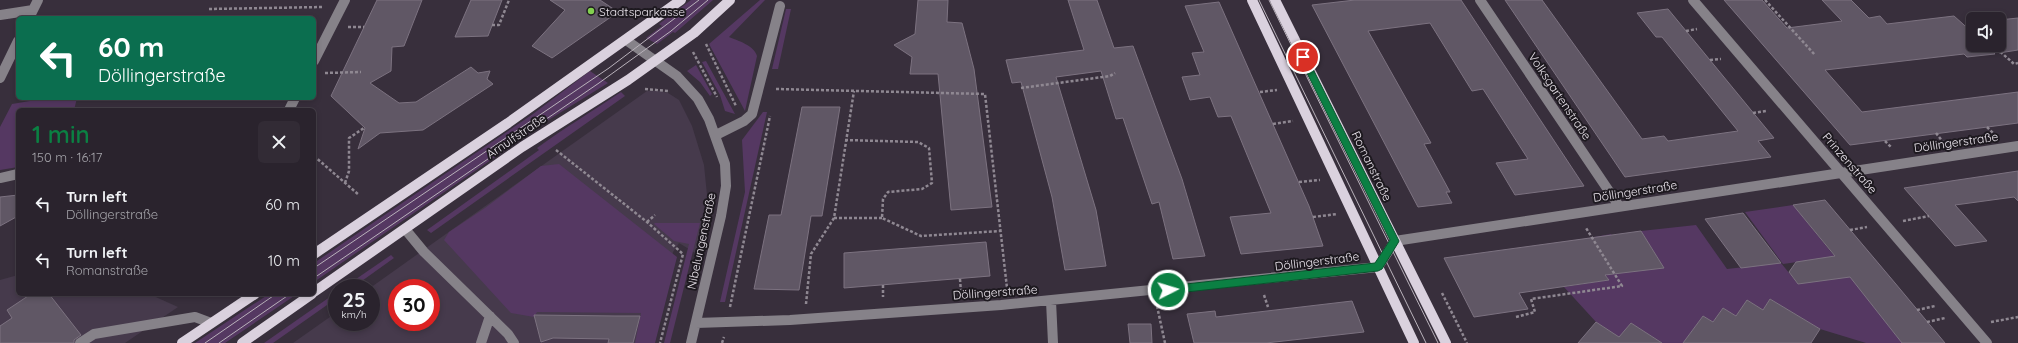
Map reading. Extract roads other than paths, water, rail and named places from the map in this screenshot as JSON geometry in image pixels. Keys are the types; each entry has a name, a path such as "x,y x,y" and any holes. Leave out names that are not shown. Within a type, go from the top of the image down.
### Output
{"main road":[{"name":"Arnulfstraße","path":"316,253 508,123 680,0"},
{"name":"Arnulfstraße","path":"316,291 558,123 606,94 656,60 694,33 730,0"},
{"path":"1252,0 1414,343"},
{"name":"Romanstraße","path":"1275,0 1446,343"},
{"path":"182,343 252,296"},
{"name":"Arnulfstraße","path":"242,343 309,296"}],"street":[{"path":"0,15 31,14 38,0"},
{"path":"316,57 345,0"},
{"name":"Volksgartenstraße","path":"1480,0 1619,206"},
{"name":"Prinzenstraße","path":"1693,0 1987,343"},
{"path":"716,135 744,121 752,114 780,6"},
{"name":"Nibelungenstraße","path":"626,40 684,81 710,119 725,164 726,186 717,235 691,343"},
{"path":"0,78 16,45"},
{"name":"Döllingerstraße","path":"1395,241 2018,146"},
{"path":"0,178 16,174"},
{"path":"406,229 424,252 490,316 514,343"},
{"path":"1378,267 1395,241"},
{"name":"Döllingerstraße","path":"696,323 804,320 1052,301 1378,267"},
{"path":"1052,301 1053,343"},
{"path":"482,343 490,316"},
{"path":"80,343 94,334 195,318 211,323"}],"tram line":[{"path":"316,267 609,68 699,0"},
{"path":"316,277 599,83 671,31 708,0"},
{"path":"1259,0 1426,343"},
{"path":"1269,0 1438,343"},
{"path":"205,343 273,296"},
{"path":"219,343 287,296"}],"place":[{"name":"Stadtsparkasse","path":"591,11"}]}
